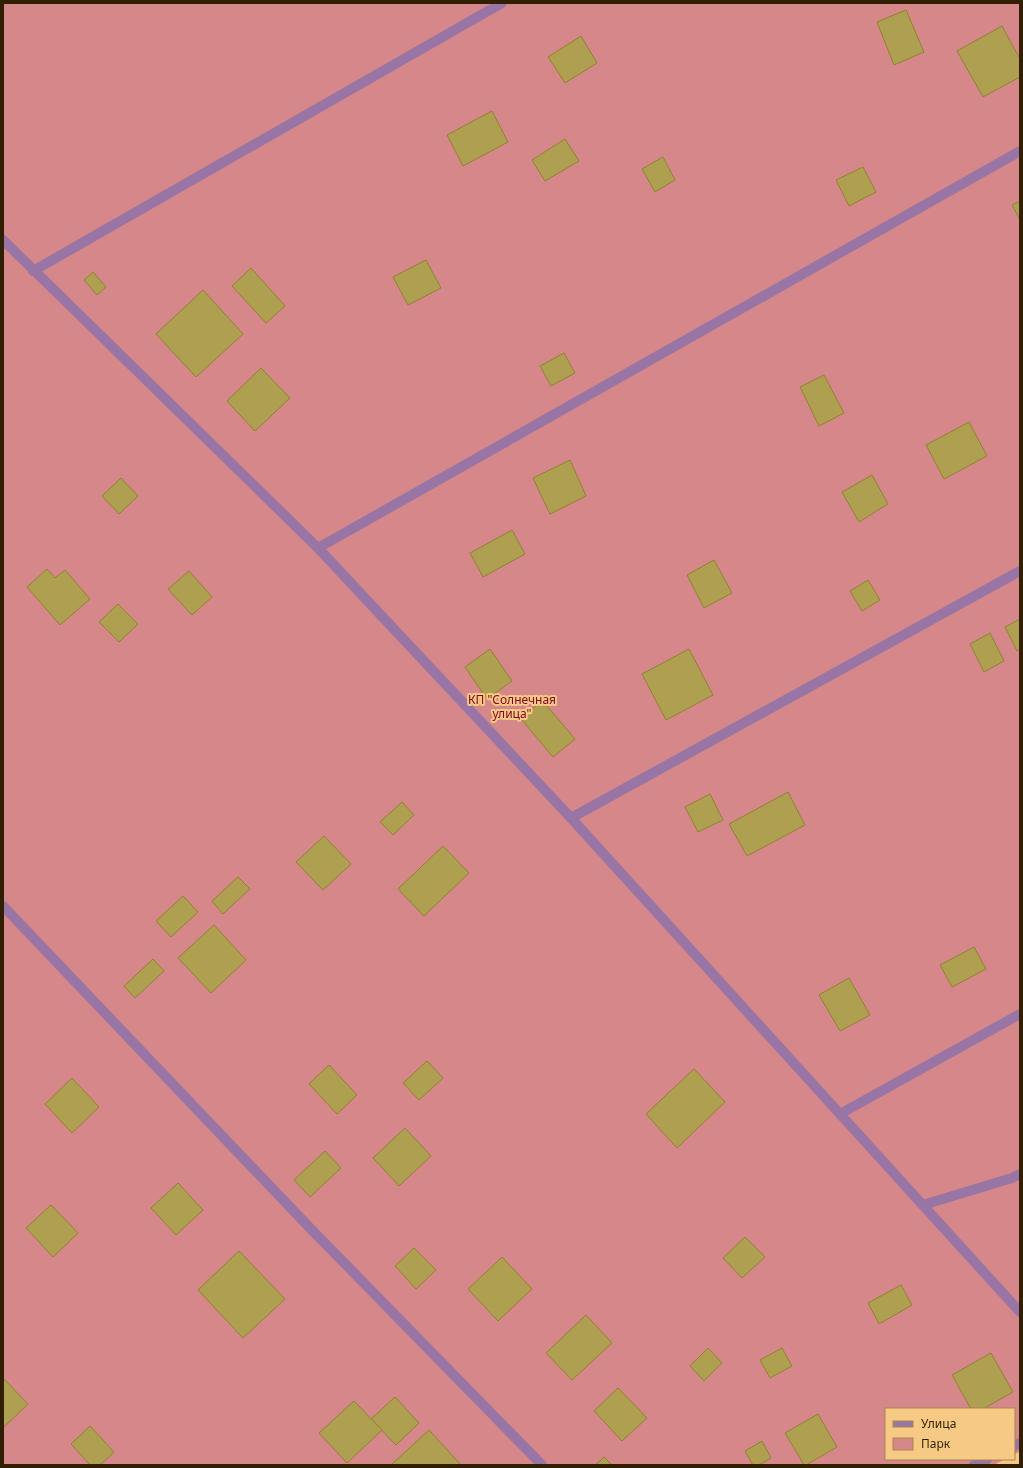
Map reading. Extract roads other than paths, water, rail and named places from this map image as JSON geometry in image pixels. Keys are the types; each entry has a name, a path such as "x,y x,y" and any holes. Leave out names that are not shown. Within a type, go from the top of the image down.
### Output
{"street":[{"path":"33,271 502,3"},
{"path":"318,548 1020,151"},
{"path":"3,240 318,548 571,818 1020,1312"},
{"path":"571,818 1020,571"},
{"path":"3,906 309,1227 542,1465"},
{"path":"840,1114 1020,1014"},
{"path":"923,1205 1012,1178 1020,1174"},
{"path":"974,1465 984,1460"}],"park label":[{"name":"КП \"Солнечная улица\"","path":"512,706"}]}
